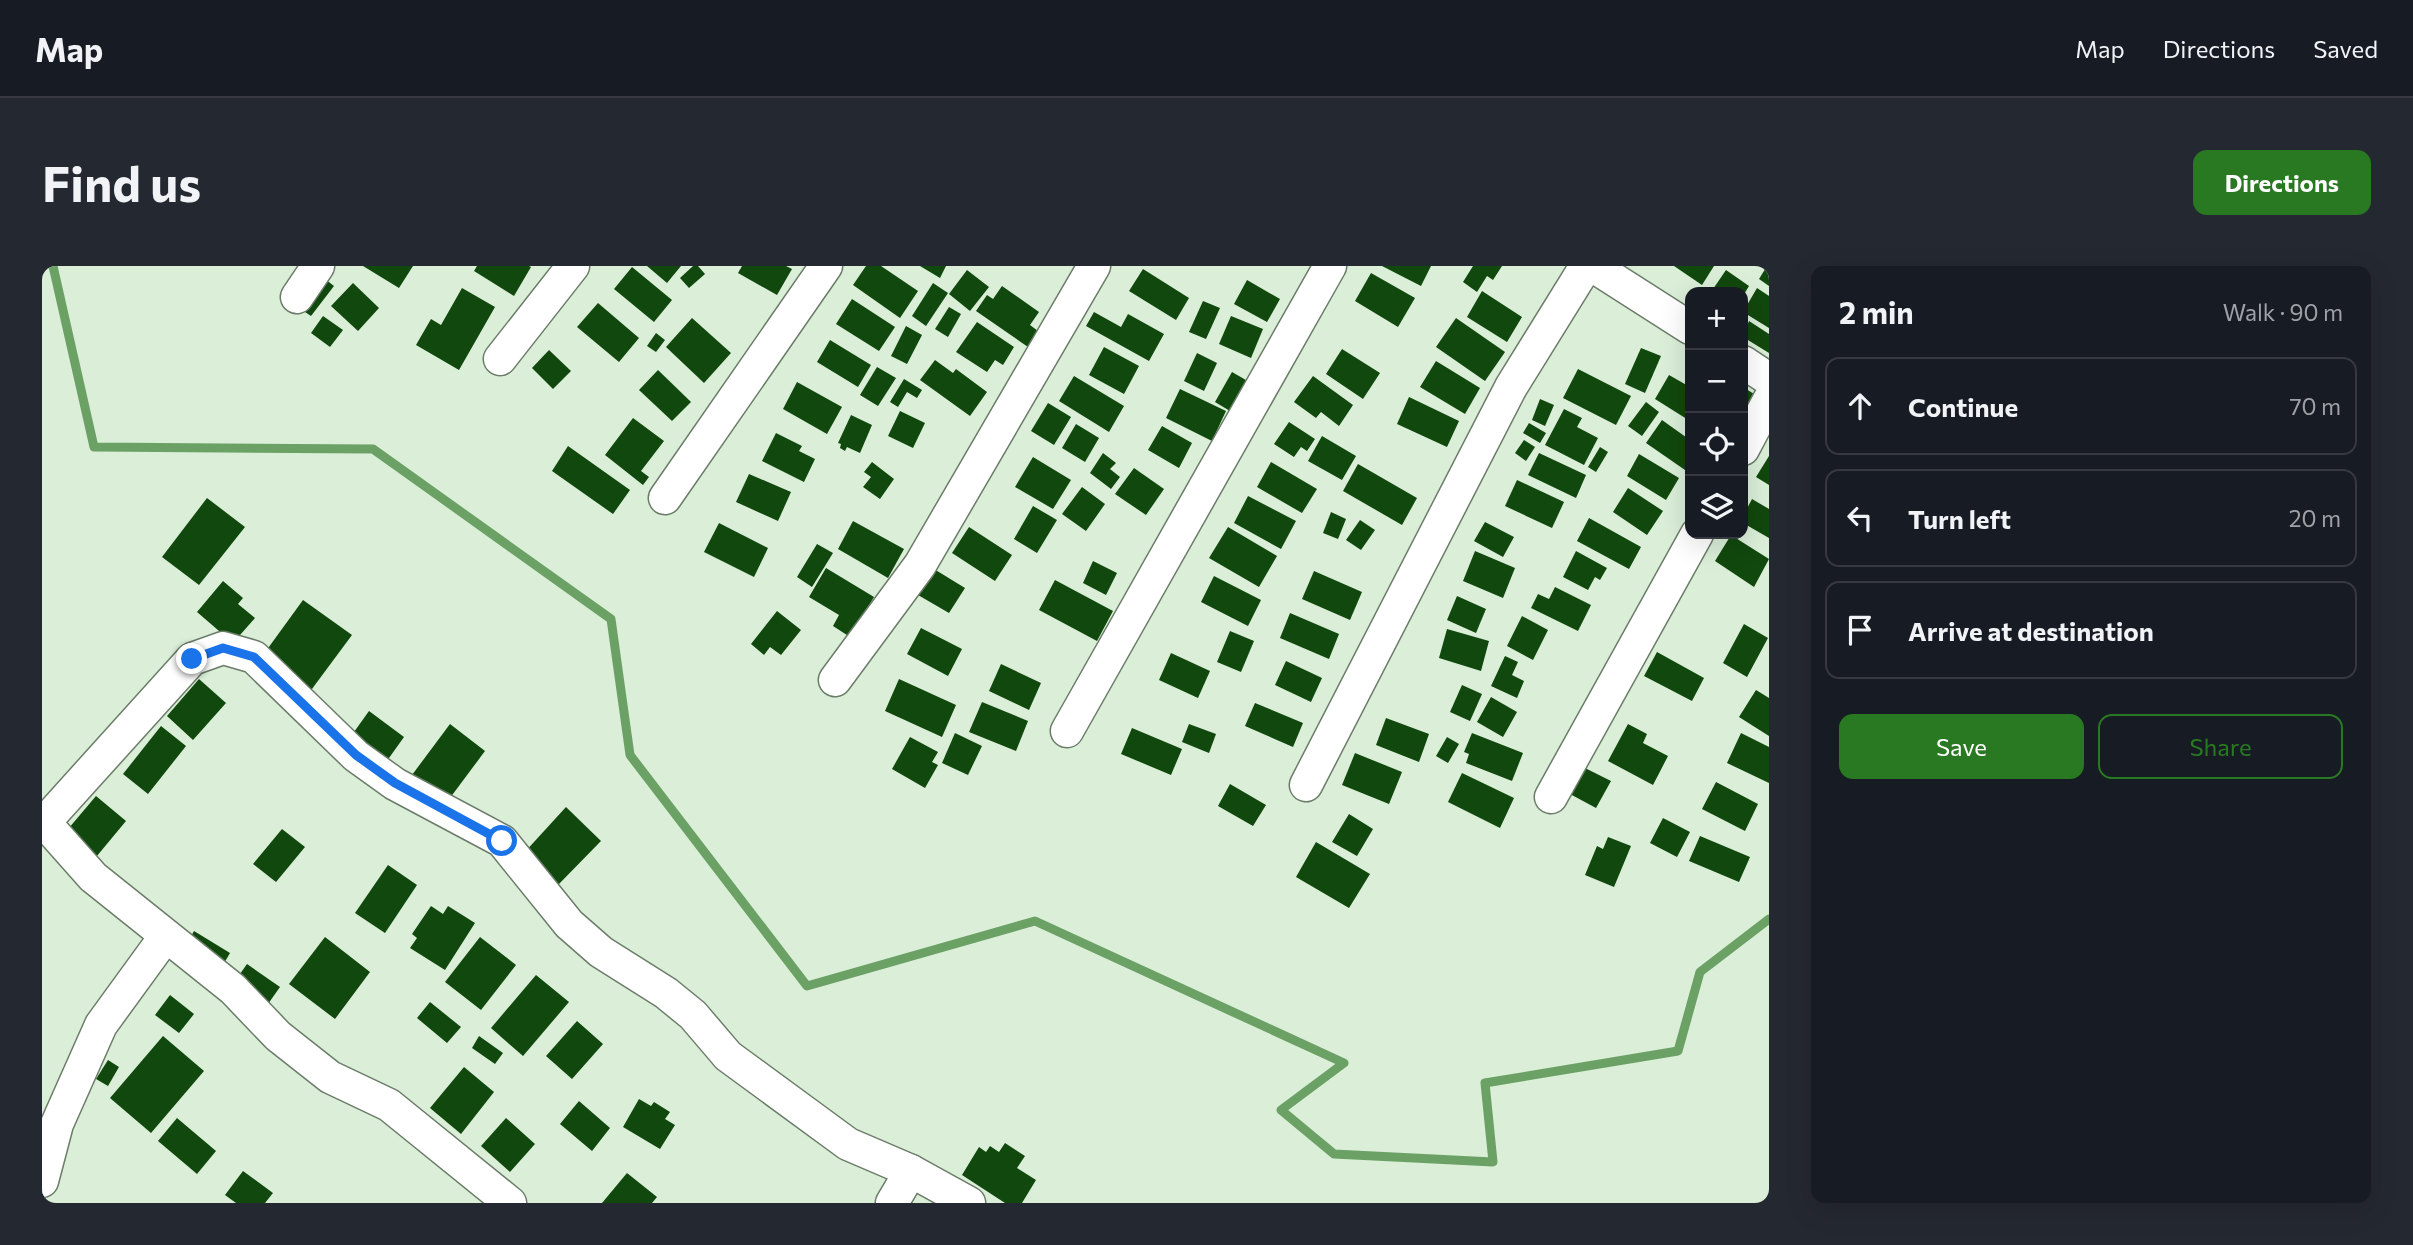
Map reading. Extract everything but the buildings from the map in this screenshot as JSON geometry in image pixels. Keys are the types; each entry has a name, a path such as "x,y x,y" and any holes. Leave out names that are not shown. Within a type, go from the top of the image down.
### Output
{"street":[{"path":"298,297 318,266"},
{"path":"500,359 573,266"},
{"path":"665,498 826,266"},
{"path":"835,680 920,565 1094,266"},
{"path":"1067,731 1330,266"},
{"path":"1306,785 1511,387 1587,266"},
{"path":"1593,266 1685,325"},
{"path":"1748,365 1769,379"},
{"path":"1748,440 1769,400"},
{"path":"1550,797 1694,539"},
{"path":"510,1203 390,1105 330,1077 278,1036 233,989 93,877 43,824 192,659 223,648 254,657 356,755 395,783 502,841 569,924 601,953 666,993 693,1015 729,1056 848,1144 911,1171 969,1203"},
{"path":"42,1181 57,1124 102,1025 165,937"},
{"path":"892,1203 911,1171"}],"waterway":[{"path":"53,266 94,447 373,449 611,619 630,755 807,986 1035,921 1344,1063 1281,1110 1334,1154 1493,1162 1485,1083 1678,1051 1700,972 1769,919"}],"route":[{"path":"192,659 223,648 254,657 356,755 395,783 502,841"}]}
